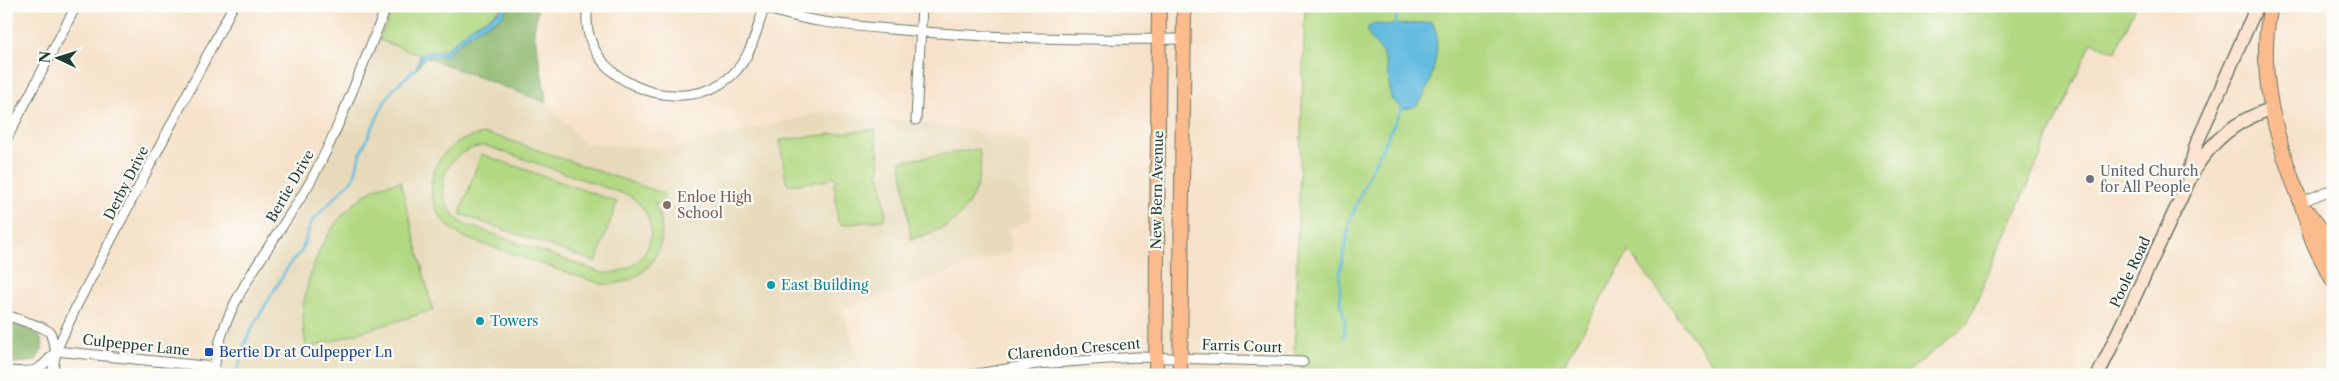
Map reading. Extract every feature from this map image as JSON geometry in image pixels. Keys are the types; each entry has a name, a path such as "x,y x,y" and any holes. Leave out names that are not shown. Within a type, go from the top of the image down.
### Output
{"main road":[{"name":"New Bern Avenue","path":"1156,375 1159,6"},
{"name":"New Bern Avenue","path":"1180,375 1184,6"},
{"name":"Poole Road","path":"2188,181 2196,146 2257,6"},
{"path":"2271,6 2267,24 2266,59 2271,109 2288,172 2301,202 2312,238 2333,281"},
{"name":"Poole Road","path":"2098,375 2188,181 2206,152 2224,134 2244,119 2271,109"},
{"path":"2301,202 2323,232 2333,252"}],"street":[{"path":"6,140 76,6"},
{"name":"Derby Drive","path":"52,375 56,351 77,305 233,6"},
{"name":"Bertie Drive","path":"214,371 218,344 231,310 315,172 387,6"},
{"path":"588,6 588,36 593,48 607,68 616,76 641,88 673,95 688,95 712,89 733,75 751,48 762,7 819,22 982,37 1184,39"},
{"path":"916,120 922,6"},
{"path":"2301,202 2333,188"},
{"path":"6,315 50,332 56,351 47,363 37,371 6,371"},
{"name":"Culpepper Lane","path":"56,351 214,371"},
{"name":"Clarendon Crescent","path":"971,375 1037,364 1181,357"},
{"name":"Farris Court","path":"1181,357 1303,362"}],"shaded area":[{"name":"Enloe High School","path":"379,40 547,103 583,143 671,149 827,111 923,123 1030,142 1032,219 1008,229 1013,250 842,310 864,375 220,375 224,349 231,326 241,304 312,190 334,147"}],"green space":[{"path":"394,6 504,6 449,47 420,55 379,40"},
{"path":"509,6 538,6 534,31 547,103 425,57 444,56 473,32 502,17"},
{"path":"1305,6 2136,6 2116,52 2092,42 2005,234 1967,324 1904,375 1720,375 1629,251 1558,375 1304,375 1294,350"},
{"path":"875,129 880,170 877,175 881,178 886,215 883,220 843,225 838,222 834,184 837,180 833,176 829,180 789,185 786,182 780,140"},
{"path":"487,134 503,138 665,194 661,205 654,203 660,218 662,234 659,248 653,260 644,271 631,279 617,283 601,284 465,238 448,225 437,210 432,193 432,177 439,161 450,148 466,138","holes":["487,146 630,196 642,207 649,220 651,233 648,245 642,257 632,266 619,271 603,273 462,223 451,212 445,200 443,187 445,175 451,164 460,155 472,148"]},
{"path":"979,149 980,167 977,186 963,211 947,225 911,239 901,161"},
{"path":"481,154 617,202 596,262 460,214"},
{"path":"400,181 433,310 306,349 303,311 306,293 310,275 324,241 345,212 359,199 380,186"},
{"path":"6,322 37,334 41,339 43,345 35,361 6,364"}],"water":[{"path":"504,6 509,6 502,17 473,32 444,56 426,56 415,71 420,55 426,52 441,52 470,28 501,10"},
{"path":"1431,22 1435,28 1437,38 1432,76 1423,98 1418,104 1403,109 1392,100 1384,58 1370,38 1368,27 1374,24 1396,25"}],"waterway":[{"path":"1396,27 1397,6"},
{"path":"237,375 243,348 253,326 291,262 301,252 312,221 354,178 360,154 385,101 394,88 415,69"},
{"path":"1344,338 1345,323 1340,298 1340,273 1350,220 1371,170 1403,107"}],"place":[{"name":"United Church for All People","path":"2090,179"},
{"name":"Enloe High School","path":"667,205"},
{"name":"East Building","path":"771,285"},
{"name":"Towers","path":"480,321"},
{"name":"Bertie Dr at Culpepper Ln","path":"209,352"}]}
